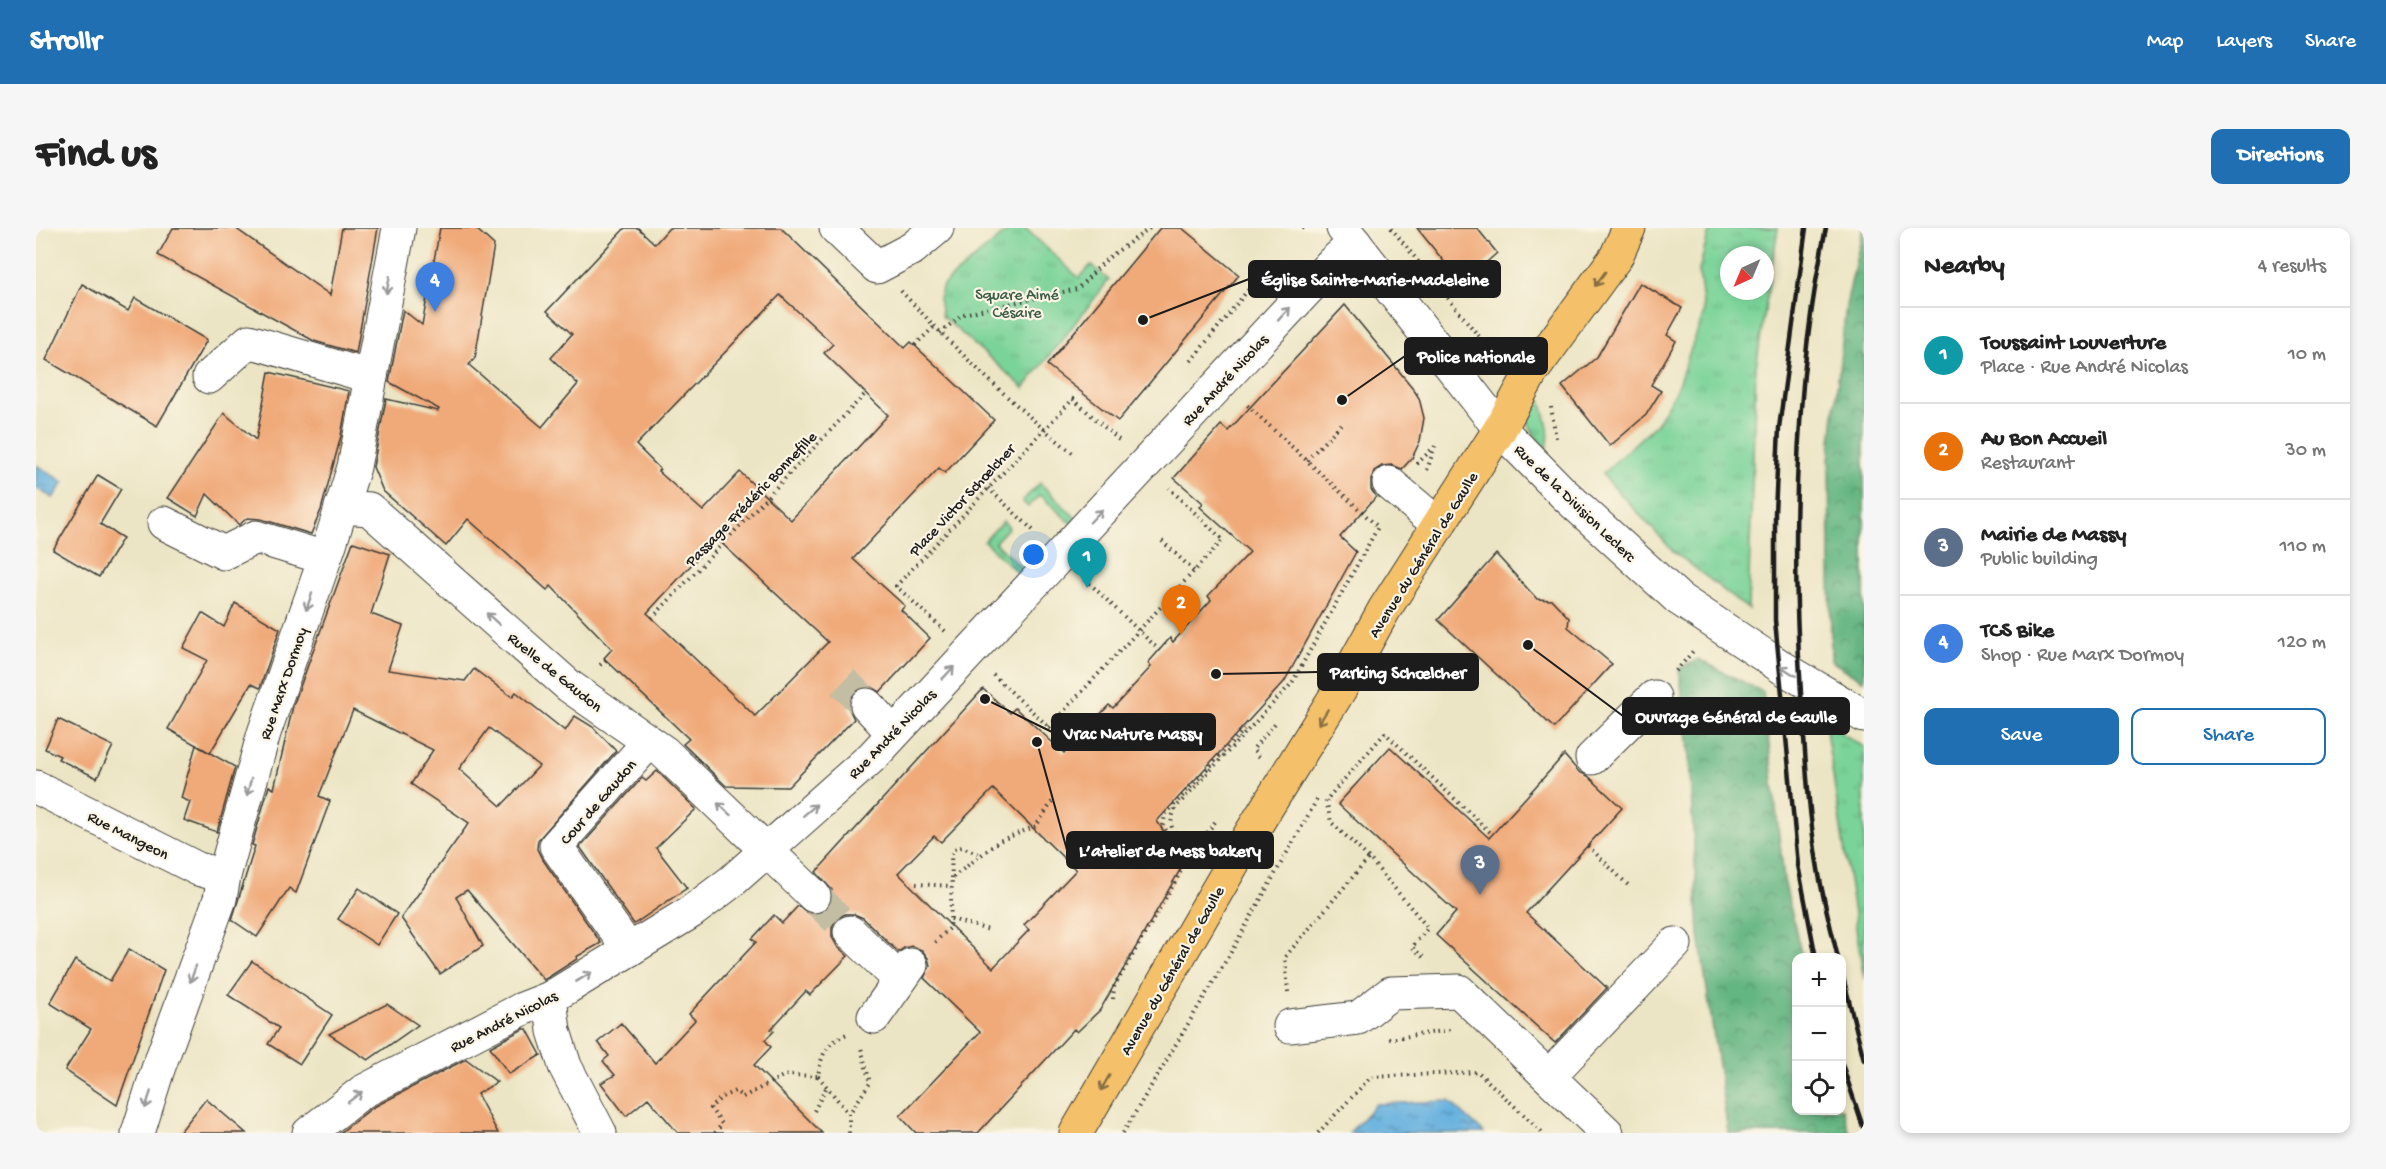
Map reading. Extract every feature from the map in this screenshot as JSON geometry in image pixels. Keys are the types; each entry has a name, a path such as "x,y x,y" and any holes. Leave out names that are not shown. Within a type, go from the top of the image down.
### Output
{"main road":[{"name":"Avenue du Général de Gaulle","path":"1076,1133 1243,846 1342,686 1384,610 1500,429 1535,368 1616,257 1629,228"}],"street":[{"name":"Rue Marx Dormoy","path":"139,1132 158,1069 220,899 224,876 264,733 354,467 399,228"},
{"path":"836,228 878,267 913,248 937,228"},
{"name":"Rue de la Division Leclerc","path":"1349,236 1500,429 1564,494 1679,599 1783,668 1851,709"},
{"name":"Rue André Nicolas","path":"309,1133 362,1092 522,1009 550,998 691,912 731,882 873,756 1332,263 1349,236"},
{"path":"209,377 249,341 371,377"},
{"path":"1389,483 1439,525"},
{"name":"Ruelle de Gaudon","path":"341,507 369,508 569,686 664,752 814,896"},
{"path":"164,523 224,553 256,537 325,558"},
{"path":"1592,758 1654,697"},
{"path":"867,705 893,733"},
{"name":"Cour de Gaudon","path":"629,950 555,846 649,742"},
{"name":"Rue Mangeon","path":"36,787 198,869 224,876"},
{"path":"850,932 906,973 874,1017"},
{"path":"1549,1076 1675,944"},
{"path":"1290,1026 1358,1018 1391,993 1459,991 1607,1133"},
{"path":"550,998 554,1031 565,1066 600,1133"}],"path":[{"path":"940,333 963,314 1077,289 1108,258 1150,228"},
{"path":"1303,228 1308,230"},
{"path":"1391,228 1486,345"},
{"path":"878,267 940,333 1044,430 1075,455"},
{"path":"1188,364 1252,285"},
{"path":"915,345 934,327"},
{"path":"1195,849 1179,840 1171,825 1171,816 1177,806 1292,683 1378,527 1221,381"},
{"name":"Passage Frédéric Bonnefille","path":"652,618 866,393"},
{"name":"Place Victor Schœlcher","path":"896,586 1073,399"},
{"path":"1550,400 1555,423 1556,446"},
{"path":"1307,460 1344,421"},
{"path":"1425,475 1435,446"},
{"path":"1064,743 1049,727 1223,540"},
{"path":"1162,541 1194,571"},
{"path":"1654,697 1695,648"},
{"path":"1114,987 1183,867 1183,856 1163,826 1165,814 1245,729 1243,727"},
{"path":"1425,959 1412,947 1428,928 1368,858 1331,822 1326,800 1385,733 1492,834"},
{"path":"1123,1133 1319,796"},
{"path":"952,878 999,841 1036,826 1054,799"},
{"path":"1588,846 1628,885"},
{"path":"906,973 950,928 951,856 954,849 962,847 980,854"},
{"path":"1290,1026 1285,957 1368,858"},
{"path":"916,884 952,885"},
{"path":"951,919 989,930"},
{"path":"818,1076 822,1055 837,1038 858,1029 874,1017"},
{"path":"849,1133 849,1114 870,1083 861,1049 870,1034 874,1017"},
{"path":"1358,1018 1389,1039 1421,1036 1454,1029"},
{"path":"1318,1133 1371,1077 1478,1072 1543,1133"},
{"path":"716,1131 722,1125 710,1108 722,1096 735,1091 743,1097 785,1075 818,1076 849,1114"},
{"path":"814,1111 827,1086"},
{"path":"1502,1095 1503,1086"}],"green space":[{"name":"Square Aimé Césaire","path":"1011,228 1025,228 1079,278 1091,265 1109,280 1024,388 942,316 939,298 943,285"},
{"path":"1710,228 1778,228 1774,253 1774,246 1720,246 1720,300 1767,300 1756,367 1748,609 1673,551 1602,474 1656,424 1676,390 1704,313 1699,270"},
{"path":"1863,228 1864,681 1831,661 1829,460 1846,306"},
{"path":"1538,391 1548,428 1546,449 1530,427 1529,422"},
{"path":"1040,483 1084,526 1073,525 1040,495 1028,507 1022,501"},
{"path":"1003,521 1009,527 995,542 1027,573 1029,584 984,541"},
{"path":"1698,659 1763,692 1784,880 1801,953 1792,953 1792,1115 1844,1115 1850,1133 1728,1133 1699,935 1688,741 1679,669"},
{"path":"1825,723 1864,747 1864,980"}],"water":[{"path":"36,465 64,482 53,498 36,488"},
{"path":"1449,1101 1484,1133 1349,1133 1376,1104"}],"building":[{"path":"173,228 235,228 330,295 342,228 378,228 356,353 314,341 158,255"},
{"path":"440,228 475,228 494,245 475,358 469,365 542,427 578,384 551,358 572,334 547,311 625,228 638,228 655,244 669,228 781,228 905,348 911,342 994,420 945,473 939,468 853,559 905,606 901,610 930,638 880,692 872,687 863,687 854,692 849,699 849,709 854,719 788,787 726,786 683,744 689,739 604,658 612,649 551,586 547,590 468,519 446,546 383,491 373,467 386,399 438,411 439,409 389,382 403,310 422,325","holes":["780,295 833,344 824,353 888,415 791,520 740,472 703,511 658,471 660,469 636,445","716,538 828,642 755,716 647,613"]},
{"path":"1160,228 1182,228 1239,275 1118,421 1047,365"},
{"path":"1417,228 1477,228 1497,253 1462,284"},
{"path":"1640,283 1682,308 1667,335 1676,341 1651,385 1661,391 1646,415 1610,446 1562,386 1597,357"},
{"path":"82,284 128,311 135,298 207,340 157,426 46,360"},
{"path":"1345,305 1412,387 1419,398 1424,418 1420,441 1412,458 1402,469 1392,465 1382,466 1374,471 1371,489 1376,497 1340,537 1356,552 1284,682 1157,821 1166,835 1162,840 1180,859 1181,868 1100,1010 1077,1032 1074,1029 978,1133 916,1133 900,1116 980,1032 924,978 930,966 922,950 912,946 898,952 863,918 854,914 845,914 836,919 832,927 832,937 837,946 848,956 810,995 806,991 771,1029 774,1031 765,1040 771,1047 754,1065 822,1133 678,1133 648,1098 626,1116 601,1083 615,1075 603,1061 609,1056 598,1042 621,1023 655,1063 695,1020 689,1014 756,942 752,939 774,915 782,923 798,906 810,914 819,914 827,909 832,900 832,890 816,872 983,689 1010,713 1015,708 1064,753 1109,705 1113,708 1151,667 1148,663 1170,638 1173,642 1211,600 1208,596 1250,552 1200,507 1203,503 1174,478 1221,425 1228,431","holes":["993,789 1076,870 1024,925 1029,930 993,968 898,873 934,836 941,842"]},
{"path":"269,372 349,391 341,436 321,510 311,534 261,519 247,518 239,525 207,494 197,516 168,498 224,413 256,440"},
{"path":"98,475 121,489 100,524 123,538 99,577 53,550"},
{"path":"353,542 390,554 371,614 403,626 388,670 465,681 474,669 512,697 516,692 565,731 575,716 593,727 616,751 538,840 537,849 601,943 576,957 577,959 544,980 467,890 456,897 483,946 440,974 401,918 469,823 411,784 433,750 353,710 319,796 330,801 296,893 289,888 257,937 232,920 255,846 252,845 269,786 274,789 293,706","holes":["489,728 539,766 501,806 459,769"]},
{"path":"1496,554 1537,599 1552,600 1569,618 1568,627 1612,664 1554,728 1438,620"},
{"path":"235,603 280,629 260,688 251,684 210,753 168,729 207,660 183,648 202,613 224,627"},
{"path":"58,719 113,746 97,778 58,759 60,756 45,749"},
{"path":"196,745 235,767 217,832 184,820 190,802 181,798"},
{"path":"1390,747 1489,838 1564,755 1579,772 1588,776 1622,808 1526,913 1607,988 1555,1043 1436,935 1456,912 1338,804"},
{"path":"657,771 696,809 656,848 687,888 634,924 580,847 642,778 646,781"},
{"path":"359,888 397,914 377,945 338,919"},
{"path":"129,949 164,970 117,1105 65,1070 91,1029 50,1003 75,960 110,981"},
{"path":"252,961 332,1015 300,1064 268,1044 279,1028 228,995"},
{"path":"387,1004 418,1025 368,1060 329,1034"},
{"path":"527,1029 541,1055 509,1074 490,1047"},
{"path":"466,1059 497,1082 477,1094 498,1133 340,1133 372,1108"},
{"path":"206,1099 246,1133 179,1133"}],"tunnel":[{"path":"843,682 867,705"},
{"path":"814,896 850,932"}],"railway":[{"path":"1806,228 1779,428 1775,513 1775,620 1798,865 1815,953"},
{"path":"1826,228 1815,285 1801,401 1796,576 1807,781 1820,880 1837,953"},
{"path":"1846,989 1864,1060"},
{"path":"1846,1076 1864,1130"}],"place":[{"name":"TCS Bike","path":"435,312"},
{"name":"Église Sainte-Marie-Madeleine","path":"1143,320"},
{"name":"Police nationale","path":"1342,400"},
{"name":"Toussaint Louverture","path":"1087,588"},
{"name":"Au Bon Accueil","path":"1181,635"},
{"name":"Ouvrage Général de Gaulle","path":"1528,645"},
{"name":"Parking Schœlcher","path":"1216,674"},
{"name":"Vrac Nature Massy","path":"985,699"},
{"name":"L’atelier de Mess bakery","path":"1037,742"},
{"name":"Mairie de Massy","path":"1480,895"}]}
